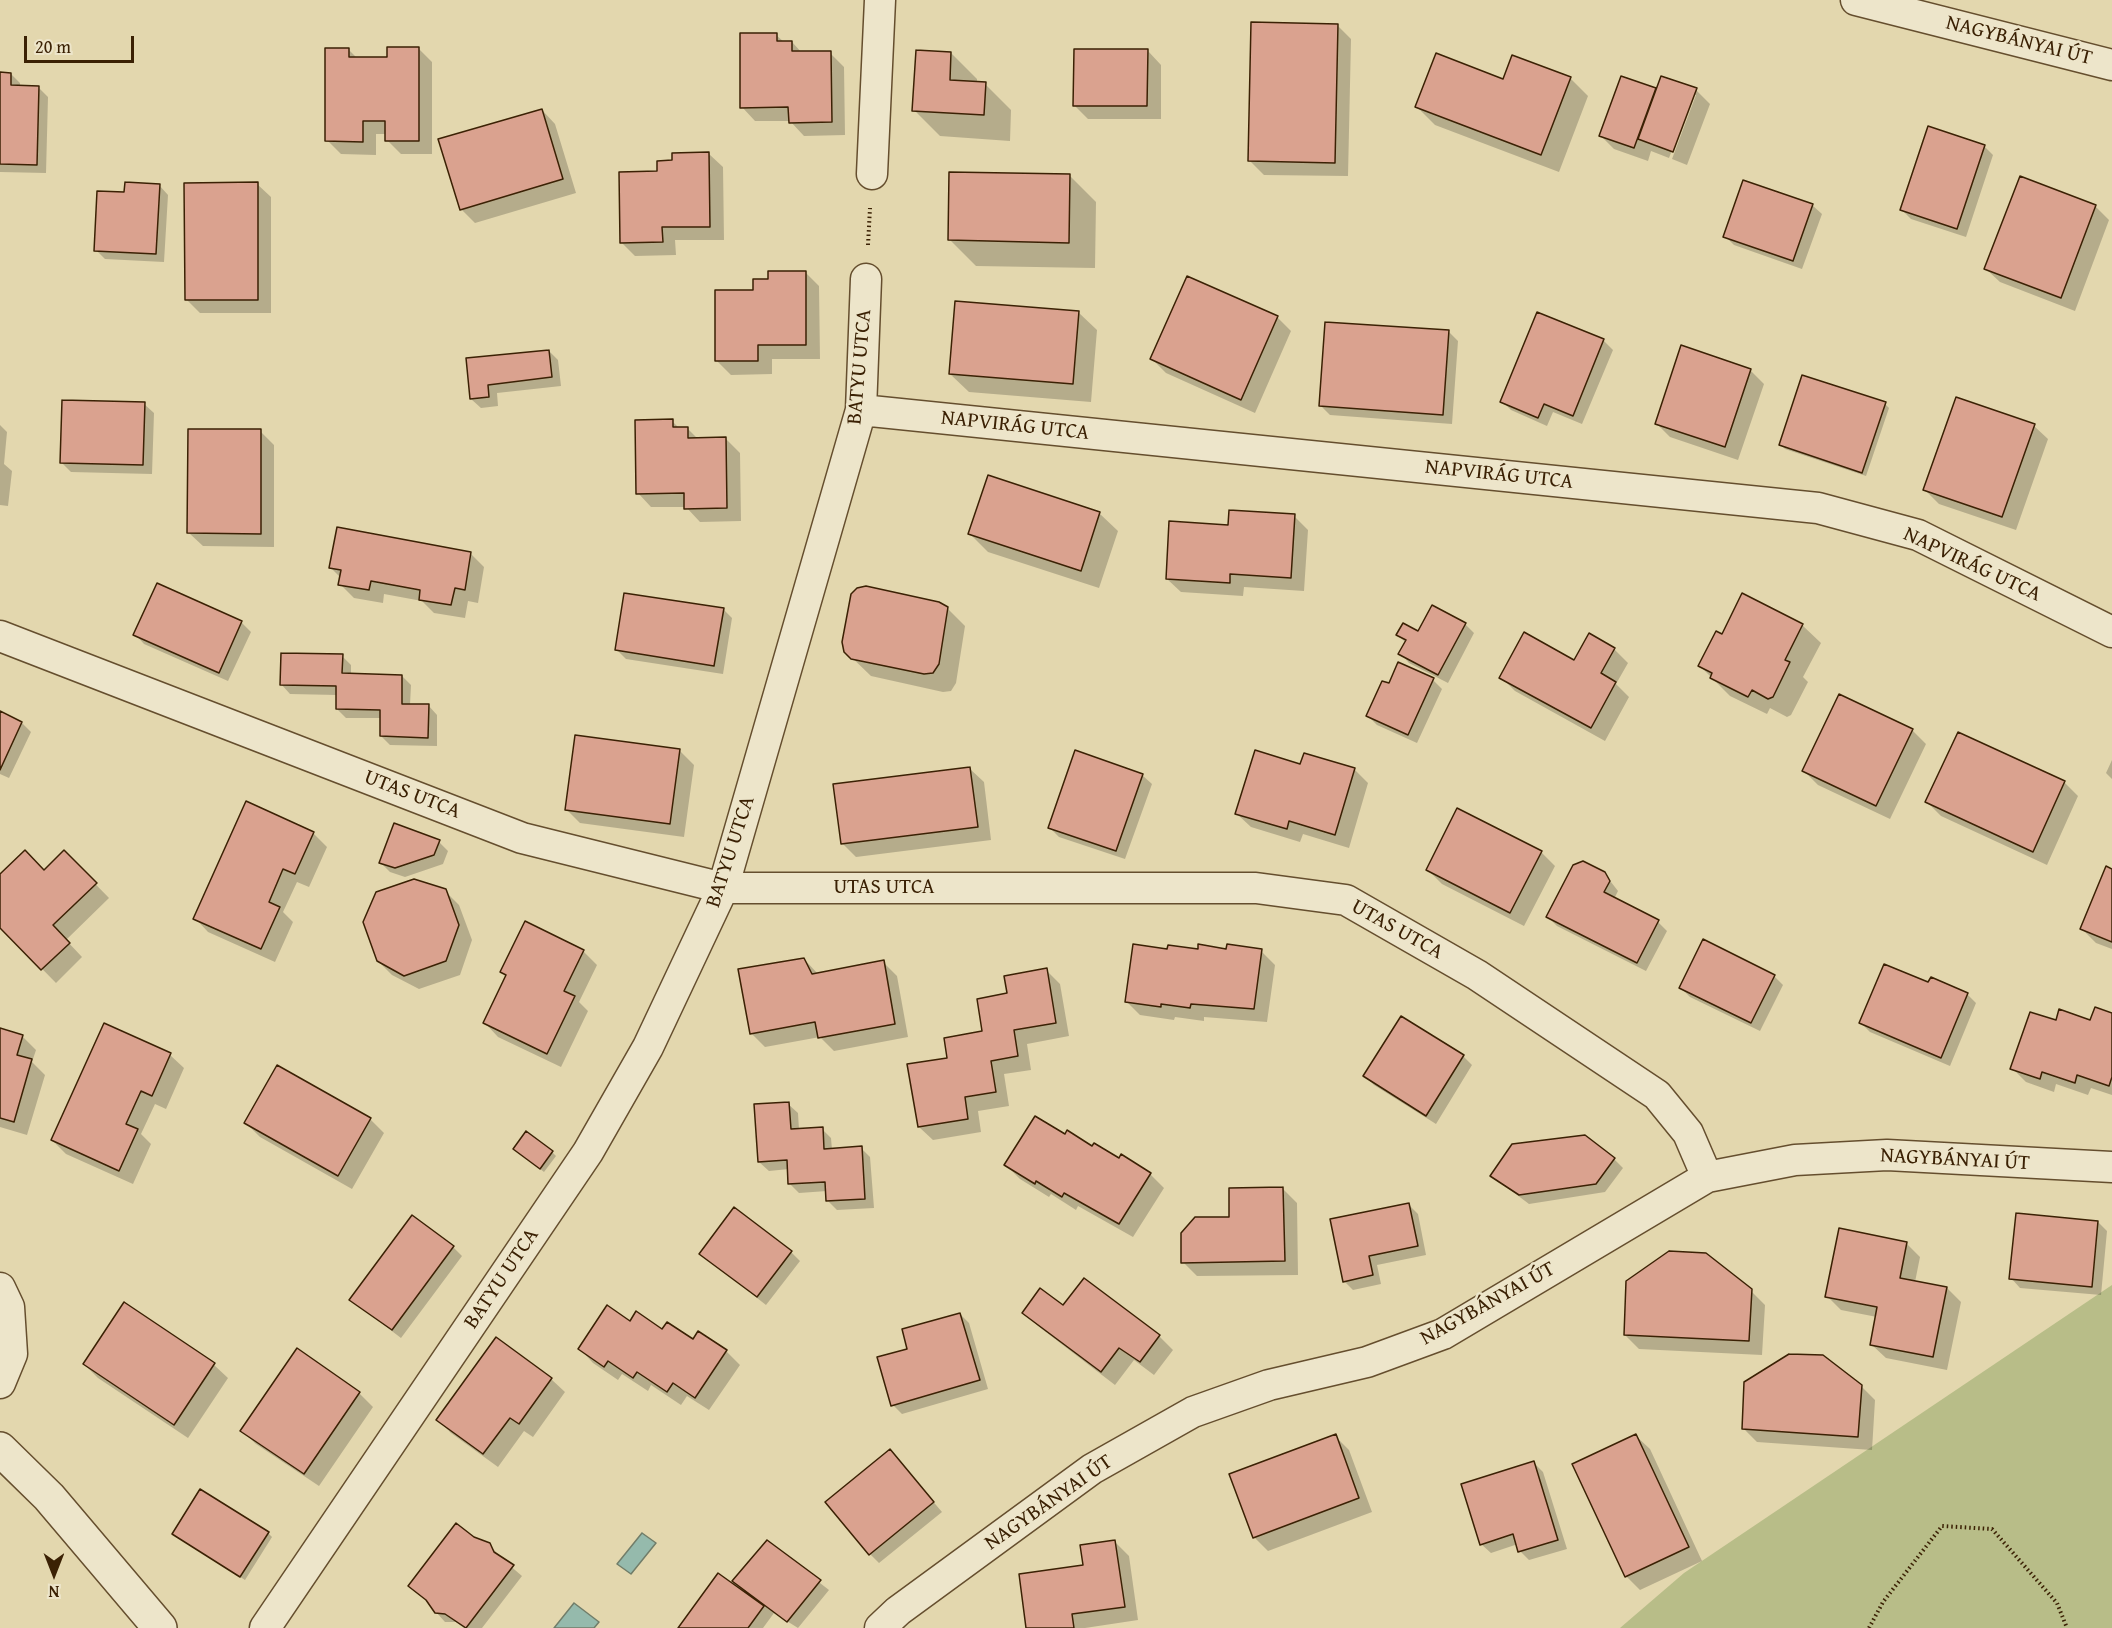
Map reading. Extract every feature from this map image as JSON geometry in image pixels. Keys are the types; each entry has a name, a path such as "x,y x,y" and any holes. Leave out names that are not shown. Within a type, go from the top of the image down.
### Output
{"street":[{"path":"872,174 880,0"},
{"name":"NAGYBÁNYAI ÚT","path":"1856,0 2112,64"},
{"name":"BATYU UTCA","path":"265,1628 588,1152 648,1047 723,888 861,410 866,279"},
{"name":"NAPVIRÁG UTCA","path":"861,410 1818,508 1918,535 2112,632"},
{"name":"UTAS UTCA","path":"0,636 522,838 723,888 1256,888 1346,900 1477,975 1657,1095 1688,1133 1707,1178"},
{"name":"NAGYBÁNYAI ÚT","path":"880,1628 898,1611 1092,1469 1192,1412 1269,1385 1367,1362 1443,1334 1707,1178 1796,1160 1887,1155 2112,1167"},
{"path":"0,1288 9,1306 12,1354 0,1383"},
{"path":"0,1449 49,1497 160,1628"}],"path":[{"name":"BATYU UTCA","path":"866,279 872,174"},
{"path":"1869,1628 1883,1602 1942,1526 1992,1529 2057,1603 2067,1628"}],"green space":[{"path":"2112,1285 2112,1628 1620,1628 1684,1573"}],"shaded area":[{"path":"642,1533 656,1543 631,1574 617,1564"},
{"path":"574,1603 599,1622 594,1628 554,1628"}],"building":[{"path":"1251,22 1338,24 1335,163 1248,161"},
{"path":"740,33 777,33 777,41 792,41 792,51 831,51 832,122 789,123 788,107 740,108"},
{"path":"387,47 419,47 419,141 385,141 385,121 363,121 363,142 325,141 325,48 349,48 349,57 387,57"},
{"path":"1074,49 1148,49 1147,106 1073,106"},
{"path":"916,50 951,52 950,80 986,82 984,115 912,111"},
{"path":"1436,53 1503,79 1512,55 1571,77 1541,155 1415,107"},
{"path":"0,72 11,73 11,85 39,86 37,165 0,164"},
{"path":"1621,76 1656,88 1634,148 1599,136"},
{"path":"1661,76 1697,88 1673,152 1638,139"},
{"path":"542,109 563,179 460,210 438,139"},
{"path":"1928,126 1985,145 1957,229 1900,210"},
{"path":"709,152 710,227 662,227 663,242 620,243 619,172 657,171 657,161 672,160 672,153"},
{"path":"949,172 1070,174 1069,243 948,240"},
{"path":"2020,176 2096,205 2061,298 1984,269"},
{"path":"1743,180 1813,204 1793,261 1723,237"},
{"path":"125,182 160,184 156,254 94,251 97,191 124,192"},
{"path":"258,182 258,300 185,300 184,183"},
{"path":"768,271 806,271 806,345 758,345 758,361 715,361 715,290 753,290 753,279 768,279"},
{"path":"1187,276 1278,316 1241,400 1150,359"},
{"path":"955,301 1079,311 1073,384 949,374"},
{"path":"1537,312 1604,339 1573,416 1544,404 1538,418 1500,402"},
{"path":"1325,322 1449,330 1443,415 1319,406"},
{"path":"1681,345 1751,369 1725,447 1655,424"},
{"path":"549,350 552,377 488,385 489,397 470,399 466,358"},
{"path":"1802,375 1886,402 1862,473 1779,445"},
{"path":"1956,397 2035,424 2002,517 1923,490"},
{"path":"62,400 145,402 143,465 60,463"},
{"path":"673,419 673,427 688,427 688,438 726,437 727,508 684,509 684,493 636,494 635,420"},
{"path":"188,429 261,429 261,534 187,533"},
{"path":"988,475 1100,512 1081,571 968,534"},
{"path":"1229,510 1295,514 1291,578 1230,574 1230,583 1166,579 1169,521 1228,525"},
{"path":"337,527 471,552 465,590 455,588 451,605 419,600 420,590 371,581 369,590 338,585 341,570 329,568"},
{"path":"157,583 242,621 219,673 133,635"},
{"path":"866,586 939,602 948,607 939,664 933,673 924,674 851,659 844,652 842,642 851,594 857,588"},
{"path":"624,593 724,608 714,666 615,650"},
{"path":"1742,593 1803,624 1785,660 1790,662 1773,697 1768,699 1752,690 1748,697 1710,678 1712,673 1698,666 1716,631 1722,634"},
{"path":"1432,605 1466,623 1438,675 1398,654 1406,640 1396,635 1403,623 1418,631"},
{"path":"1524,632 1574,660 1589,633 1615,648 1601,673 1616,682 1591,728 1499,678"},
{"path":"281,653 343,654 342,673 402,675 402,704 429,704 428,738 380,736 380,710 336,709 336,686 280,685"},
{"path":"1398,662 1434,678 1408,735 1366,716 1382,681 1389,683"},
{"path":"1839,694 1913,729 1876,806 1802,771"},
{"path":"0,711 22,722 0,770"},
{"path":"1958,732 2065,781 2033,852 1925,802"},
{"path":"575,735 680,749 670,824 565,810"},
{"path":"1075,750 1143,774 1116,851 1048,828"},
{"path":"1255,750 1300,764 1304,753 1355,768 1335,835 1289,821 1287,829 1235,814"},
{"path":"970,767 978,827 841,844 833,784"},
{"path":"246,801 314,832 295,874 283,869 269,902 280,907 261,949 193,919"},
{"path":"1457,808 1542,851 1510,913 1426,870"},
{"path":"394,823 440,840 434,855 395,868 379,863"},
{"path":"25,850 44,870 64,850 97,883 53,925 70,943 41,970 0,928 0,874"},
{"path":"1583,861 1605,872 1610,881 1604,892 1659,920 1637,963 1546,917 1573,865"},
{"path":"2106,866 2112,869 2112,942 2080,929"},
{"path":"414,879 446,889 459,925 446,961 404,976 377,961 363,922 376,892"},
{"path":"525,921 584,950 564,991 575,996 547,1054 483,1023 506,975 500,972"},
{"path":"1703,939 1775,975 1751,1023 1679,988"},
{"path":"1133,944 1167,949 1168,945 1198,949 1198,944 1226,949 1227,944 1262,949 1254,1009 1191,1004 1190,1008 1161,1004 1161,1007 1125,1002"},
{"path":"804,958 812,974 884,960 895,1024 818,1038 815,1022 750,1034 738,969"},
{"path":"1884,964 1928,982 1931,977 1968,993 1941,1058 1859,1023"},
{"path":"1047,968 1056,1023 1014,1030 1018,1056 991,1061 996,1092 965,1097 968,1119 918,1127 907,1064 947,1058 944,1038 982,1031 977,999 1007,993 1004,976"},
{"path":"2095,1007 2112,1013 2112,1077 2109,1086 2077,1075 2075,1083 2042,1072 2040,1079 2010,1069 2030,1012 2056,1020 2059,1009 2090,1020"},
{"path":"1401,1016 1464,1055 1426,1116 1363,1076"},
{"path":"104,1023 171,1053 152,1096 141,1091 126,1124 138,1129 119,1171 51,1140"},
{"path":"0,1028 23,1035 17,1055 32,1059 14,1122 0,1118"},
{"path":"277,1065 371,1118 338,1176 244,1123"},
{"path":"789,1102 791,1129 823,1127 824,1149 862,1146 865,1199 826,1201 825,1182 788,1184 787,1160 758,1162 754,1104"},
{"path":"1035,1116 1065,1134 1067,1130 1092,1146 1094,1143 1119,1158 1121,1154 1151,1173 1119,1224 1064,1193 1062,1197 1036,1181 1035,1184 1004,1165"},
{"path":"526,1131 553,1151 540,1169 513,1149"},
{"path":"1585,1135 1615,1158 1596,1184 1519,1195 1490,1176 1512,1144"},
{"path":"1283,1187 1285,1261 1181,1263 1181,1233 1195,1217 1229,1217 1229,1188"},
{"path":"1409,1203 1418,1246 1369,1256 1373,1275 1343,1282 1330,1219"},
{"path":"734,1207 792,1251 757,1297 699,1254"},
{"path":"2016,1213 2098,1221 2092,1287 2009,1279"},
{"path":"412,1215 454,1246 392,1330 349,1300"},
{"path":"1839,1228 1907,1242 1900,1278 1947,1287 1933,1357 1870,1345 1877,1307 1825,1297"},
{"path":"1669,1251 1706,1253 1752,1289 1749,1341 1624,1335 1626,1281"},
{"path":"1084,1278 1160,1335 1140,1362 1119,1348 1101,1372 1022,1313 1040,1288 1063,1305"},
{"path":"124,1302 215,1363 174,1425 83,1364"},
{"path":"607,1305 630,1321 636,1311 662,1329 667,1322 693,1339 698,1331 727,1350 695,1398 673,1383 667,1392 637,1372 633,1378 608,1361 604,1367 578,1349"},
{"path":"960,1313 980,1380 891,1406 877,1357 907,1349 902,1329"},
{"path":"496,1337 552,1378 519,1424 510,1418 483,1454 436,1420"},
{"path":"297,1348 360,1392 304,1474 240,1431"},
{"path":"1789,1354 1823,1355 1862,1385 1858,1437 1742,1429 1744,1382"},
{"path":"1336,1434 1359,1498 1253,1538 1229,1474"},
{"path":"1636,1434 1689,1547 1625,1577 1572,1464"},
{"path":"890,1449 934,1502 869,1555 825,1502"},
{"path":"1534,1461 1558,1540 1518,1552 1513,1534 1480,1545 1461,1484"},
{"path":"200,1489 269,1532 240,1577 172,1534"},
{"path":"456,1523 474,1537 490,1543 494,1552 514,1565 466,1628 445,1614 435,1613 426,1600 408,1586"},
{"path":"767,1540 821,1580 787,1622 732,1581"},
{"path":"1115,1540 1125,1607 1072,1614 1074,1628 1026,1628 1019,1574 1083,1565 1080,1545"},
{"path":"718,1573 764,1606 748,1628 678,1628"}]}
